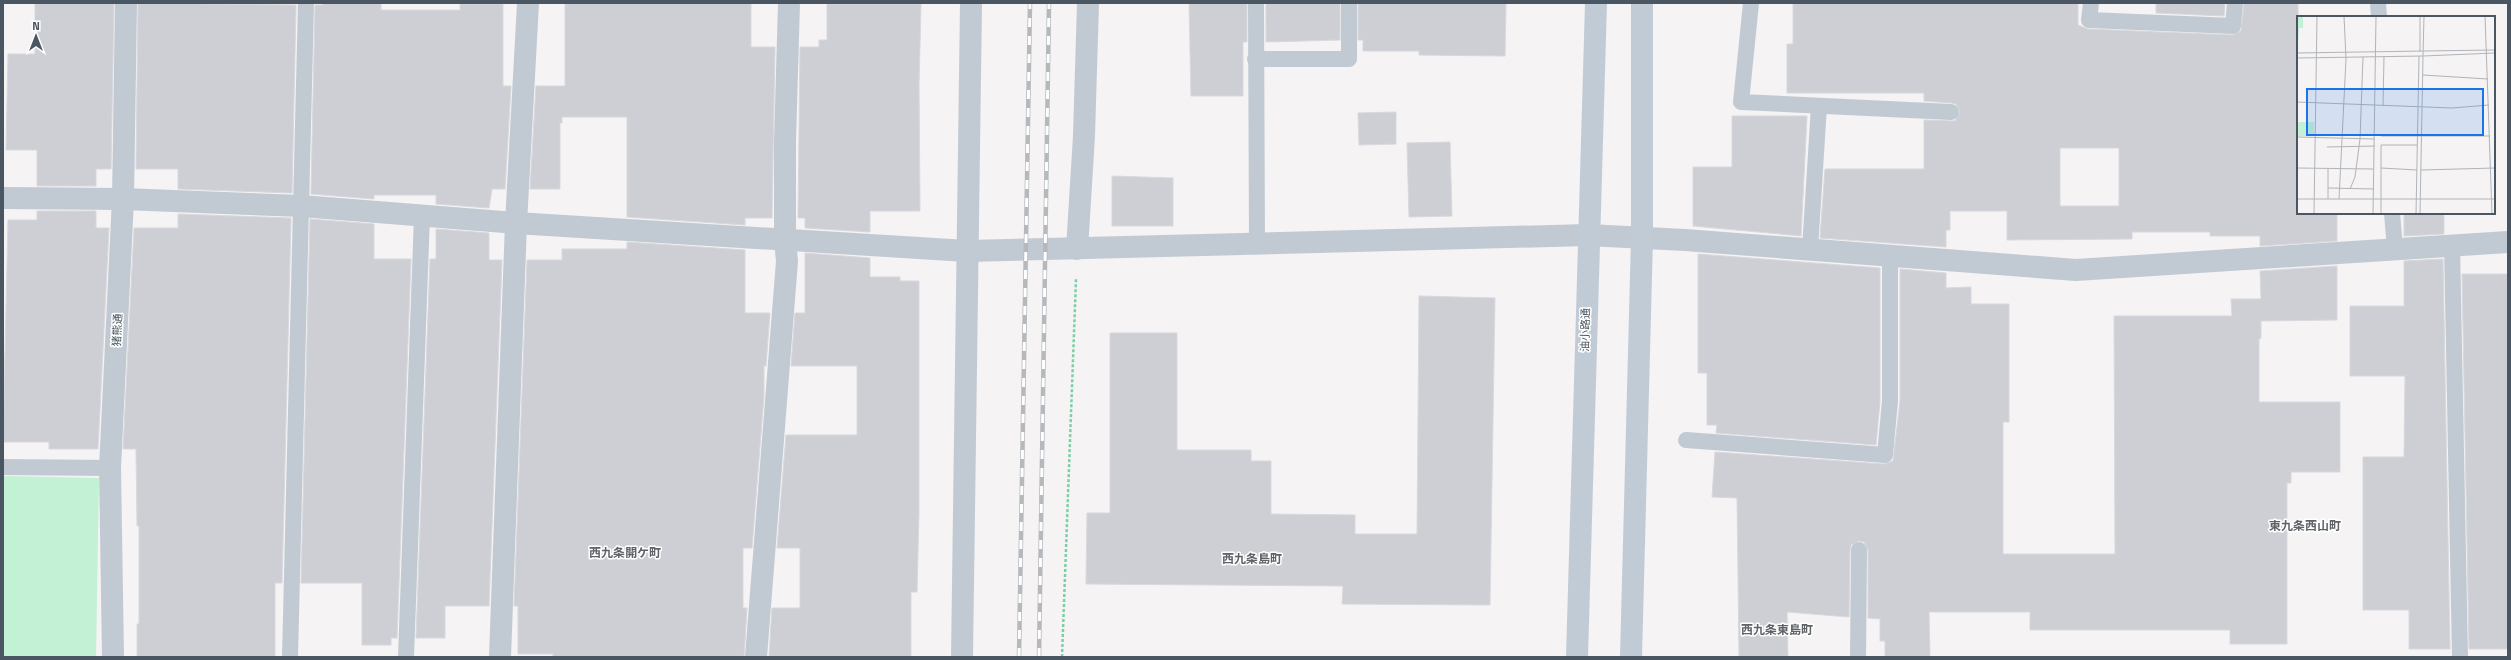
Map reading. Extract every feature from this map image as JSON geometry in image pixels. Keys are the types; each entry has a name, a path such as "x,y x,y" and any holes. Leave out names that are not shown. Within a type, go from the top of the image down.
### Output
{"street":[{"name":"猪熊通","path":"113,657 110,468 123,199 126,3"},
{"path":"500,657 516,223 528,3"},
{"path":"756,657 787,261 785,240 789,3"},
{"path":"962,657 971,3"},
{"path":"1077,248 1084,136 1088,3"},
{"name":"油小路通","path":"1577,657 1588,235 1596,3"},
{"path":"1631,657 1642,238 1642,3"},
{"path":"3,198 123,199 302,206 516,223 967,251 1588,235 1810,249 2076,270 2508,242"}],"lane":[{"path":"290,657 306,3"},
{"path":"1256,3 1255,58 1257,244"},
{"path":"1255,58 1349,59 1349,3"},
{"path":"1751,3 1741,102 1951,112"},
{"path":"2091,3 2089,20 2233,26 2235,3"},
{"path":"2378,3 2379,16"},
{"path":"1810,249 1819,106"},
{"path":"2392,214 2395,249"},
{"path":"406,657 422,216"},
{"path":"2452,245 2460,657"},
{"path":"1686,440 1885,456 1890,401 1890,255"},
{"path":"3,467 110,468"},
{"path":"1858,657 1859,550"}],"path":[{"path":"1062,657 1077,248"}],"green space":[{"path":"3,476 99,478 96,657 3,657"}],"building":[{"path":"35,3 114,3 111,169 96,169 96,186 37,186 37,150 6,150 8,54 35,54"},
{"path":"138,3 296,5 292,193 178,189 178,169 136,169"},
{"path":"323,3 381,3 381,10 460,10 460,4 503,4 503,86 511,86 505,189 492,189 489,208 436,204 436,195 374,195 374,199 311,194 315,5 323,5"},
{"path":"565,3 751,3 751,47 775,47 772,218 745,218 745,225 627,217 627,117 562,117 562,123 560,123 560,189 530,189 536,86 565,86"},
{"path":"1189,3 1247,3 1247,42 1243,42 1243,96 1191,96"},
{"path":"1266,3 1340,3 1340,40 1266,42"},
{"path":"1358,3 1506,3 1505,56 1419,55 1419,51 1363,51 1363,40 1358,40"},
{"path":"1793,3 2078,3 2078,25 2088,29 2233,35 2241,31 2244,3 2298,3 2297,214 2337,214 2337,241 2260,246 2260,236 2210,236 2210,232 2132,232 2132,239 2007,240 2007,211 1950,211 1950,230 1946,230 1946,247 1820,238 1825,169 1924,169 1924,120 1955,121 1960,112 1956,104 1924,101 1924,93 1787,93 1787,44 1793,44","holes":["2060,148 2119,148 2119,206 2060,206"]},
{"path":"2156,3 2225,3 2224,16 2156,13"},
{"path":"827,4 921,4 919,84 920,211 870,211 870,232 805,228 805,218 798,218 800,47 819,47 819,40 827,40"},
{"path":"1396,112 1396,144 1359,145 1358,113"},
{"path":"1732,116 1807,116 1801,236 1693,226 1693,167 1732,167"},
{"path":"1450,142 1452,216 1409,217 1407,143"},
{"path":"1112,176 1173,178 1173,226 1112,226"},
{"path":"37,211 96,211 96,228 109,228 98,449 49,449 49,442 3,442 8,220 37,220"},
{"path":"178,214 291,218 282,583 275,583 275,657 137,657 137,624 139,624 139,526 137,526 136,449 123,449 134,228 178,228"},
{"path":"2404,214 2444,214 2444,234 2404,236"},
{"path":"310,219 374,224 374,259 411,259 397,638 391,638 391,645 362,645 362,583 301,583"},
{"path":"436,229 489,233 489,260 502,260 489,606 445,606 445,638 416,638 430,259 436,259"},
{"path":"627,242 745,250 745,313 770,313 766,366 764,366 764,396 752,548 743,548 743,608 747,608 744,657 553,657 553,654 518,654 518,606 514,606 527,260 562,260 562,249 627,249"},
{"path":"805,253 870,258 870,277 900,277 900,281 919,281 919,512 917,592 911,592 911,657 769,657 772,608 800,608 800,548 777,548 786,435 857,435 857,366 791,366 795,313 805,313"},
{"path":"1698,254 1880,268 1880,401 1876,445 1716,433 1717,425 1707,425 1707,373 1698,373"},
{"path":"2443,259 2450,649 2409,649 2409,610 2363,610 2363,457 2404,457 2405,376 2350,376 2350,306 2404,306 2404,261"},
{"path":"2337,266 2337,320 2261,321 2261,338 2259,339 2259,402 2340,402 2340,472 2291,472 2291,483 2287,483 2287,644 2230,644 2230,630 2030,630 2030,612 1929,612 1930,657 1885,657 1885,641 1880,641 1880,619 1868,618 1868,550 1864,542 1859,541 1851,545 1850,550 1849,617 1787,612 1788,657 1739,657 1737,498 1712,497 1715,452 1884,464 1893,461 1900,401 1900,269 1946,273 1946,288 1971,287 1971,304 2009,304 2009,422 2003,422 2003,554 2115,554 2114,316 2232,316 2231,299 2261,299 2260,271"},
{"path":"2462,274 2508,274 2508,649 2469,649"},
{"path":"1419,296 1495,298 1490,605 1342,604 1343,586 1086,584 1087,513 1110,513 1110,333 1177,333 1177,450 1251,450 1251,461 1271,461 1271,514 1355,515 1355,534 1417,534"}],"railway":[{"path":"1019,657 1030,3"},
{"path":"1039,657 1049,3"}],"district":[{"name":"東九条西山町","path":"2305,526"},
{"name":"西九条開ケ町","path":"625,553"},
{"name":"西九条島町","path":"1252,559"},
{"name":"西九条東島町","path":"1777,630"}]}
